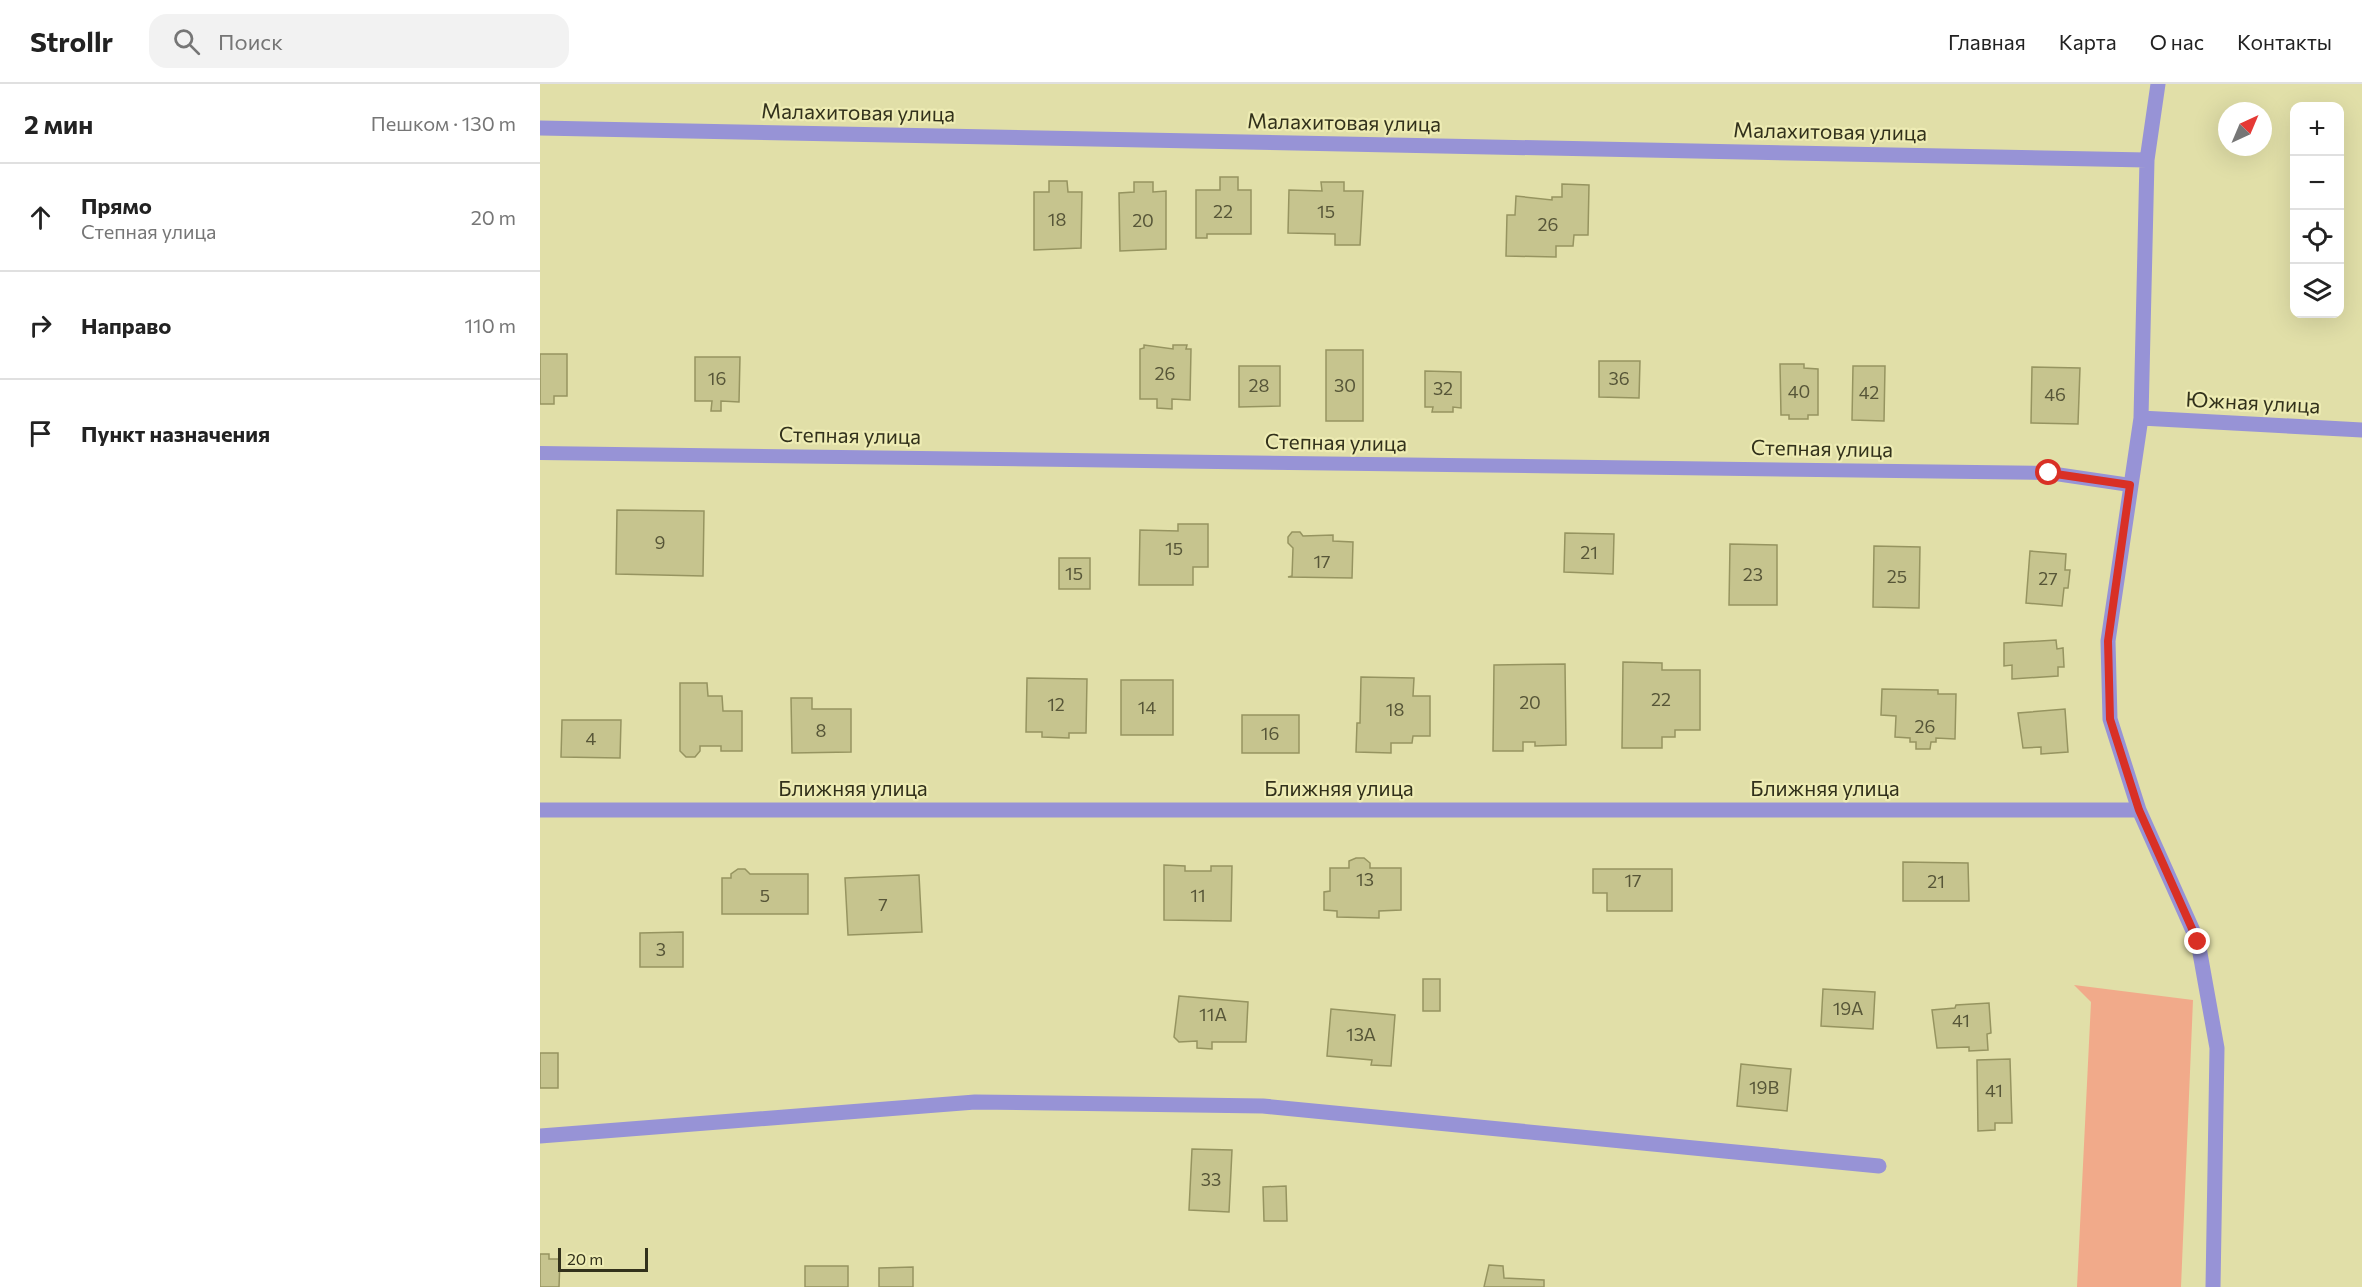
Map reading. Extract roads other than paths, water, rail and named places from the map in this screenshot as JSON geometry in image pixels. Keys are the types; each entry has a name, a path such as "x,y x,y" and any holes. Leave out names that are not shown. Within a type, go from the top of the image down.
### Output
{"street":[{"path":"2158,84 2147,159 2141,418 2108,641 2110,719 2139,810 2198,942 2217,1048 2213,1287"},
{"name":"Малахитовая улица","path":"540,128 2147,159"},
{"name":"Южная улица","path":"2141,418 2362,430"},
{"name":"Ближняя улица","path":"540,810 2139,810"},
{"path":"540,1136 975,1102 1263,1106 1879,1166"}],"lane":[{"name":"Степная улица","path":"540,453 2049,473 2130,485"}]}
